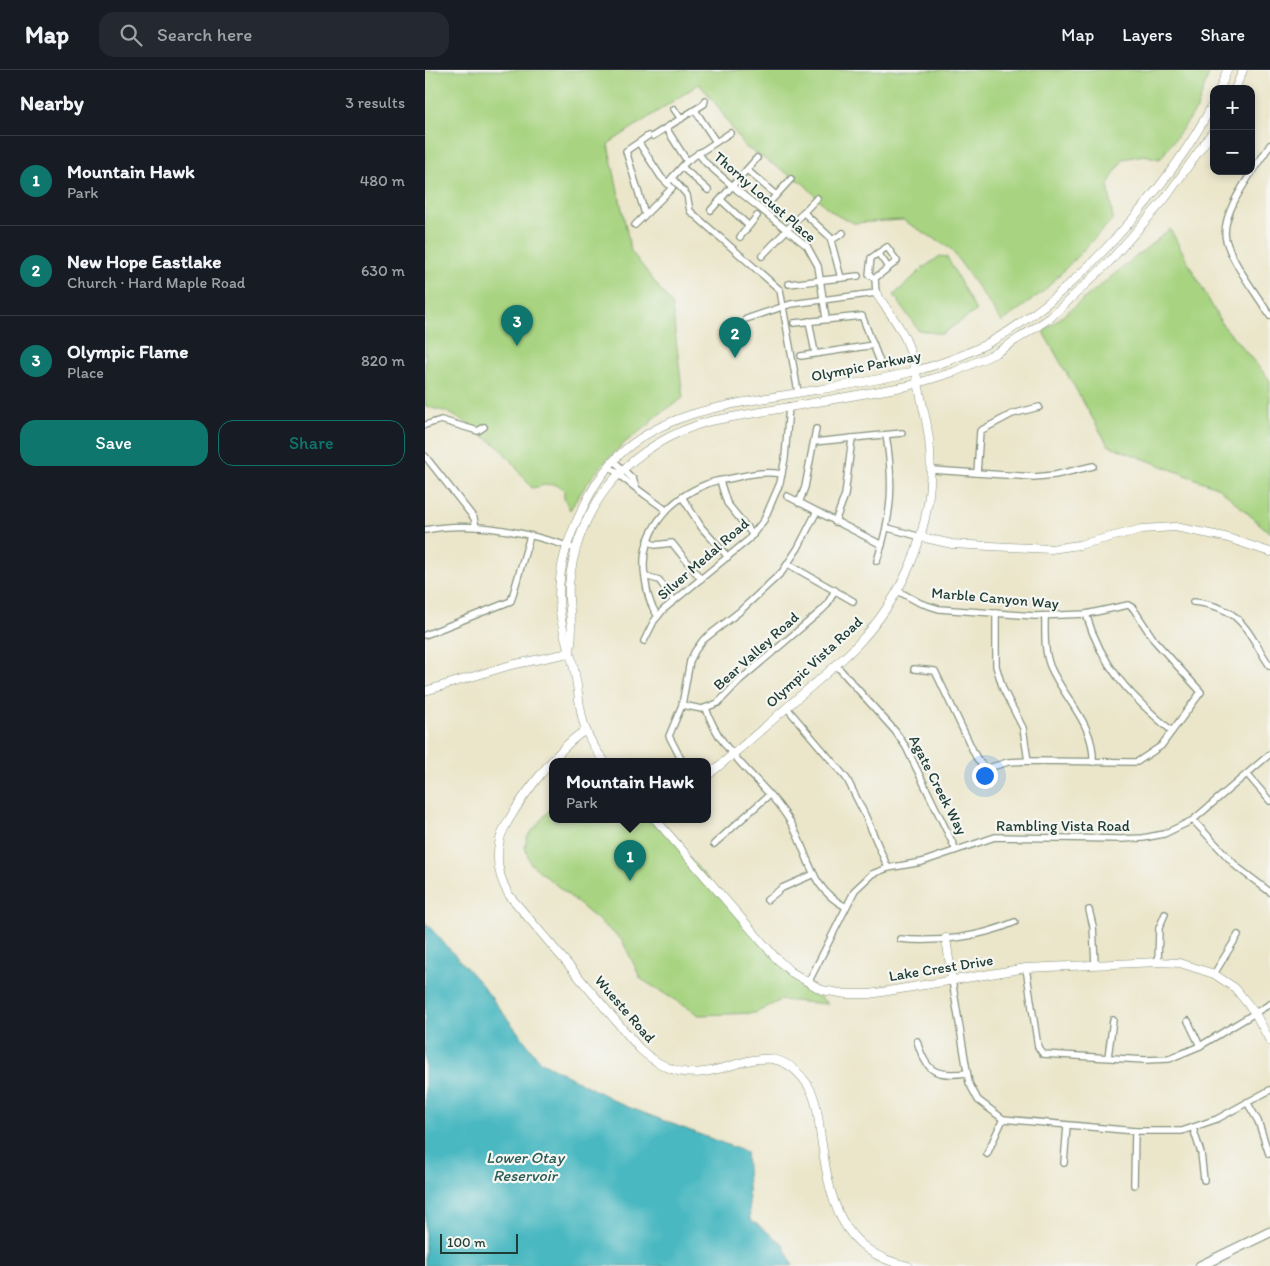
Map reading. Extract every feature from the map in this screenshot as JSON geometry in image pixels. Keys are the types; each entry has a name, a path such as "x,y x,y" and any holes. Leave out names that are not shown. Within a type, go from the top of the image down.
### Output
{"main road":[{"path":"1221,85 1227,70"},
{"path":"1237,85 1243,70"},
{"name":"Olympic Parkway","path":"611,464 638,440 685,416 709,408 915,372 949,361 992,341 1044,307 1101,253 1162,182 1177,162 1210,108"},
{"name":"Olympic Parkway","path":"620,472 647,449 693,426 710,420 919,384 954,372 996,353 1049,319 1067,304 1164,200 1210,136"},
{"name":"Olympic Vista Road","path":"711,773 837,665 869,631 898,591 921,537 931,470 929,434 919,384 904,335 877,293"},
{"path":"602,758 585,731 569,653 564,642 560,605 561,572 567,546 586,501 611,464"},
{"path":"569,653 573,640 569,590 576,549 585,525 597,502 620,472"},
{"path":"921,537 952,544 1051,550 1143,529 1175,526 1225,537 1270,552"},
{"path":"425,691 511,665 569,653"},
{"name":"Wueste Road","path":"556,758 568,744 585,731"},
{"name":"Wueste Road","path":"549,766 505,826 500,840 498,862 501,876 509,895 639,1048 653,1060 675,1070 703,1073 745,1060 764,1058 780,1061 800,1075 810,1088 817,1106 828,1184 838,1212 848,1230 860,1244 877,1256 908,1266"},
{"name":"Lake Crest Drive","path":"659,823 776,958 808,983 822,990 858,994 1026,968 1095,964 1180,963 1214,974 1235,988 1255,1013 1270,1041"},
{"path":"946,938 952,980"},
{"path":"1201,1266 1270,1232"}],"street":[{"path":"645,214 626,151 695,110 704,104 705,100"},
{"path":"675,109 681,119"},
{"path":"695,110 716,142"},
{"path":"666,128 687,161"},
{"path":"669,180 687,161 730,132"},
{"path":"639,143 661,178 669,180 687,195 690,211 780,290 798,392"},
{"path":"1270,145 1232,206 1225,232 1230,248 1268,308 1270,316"},
{"name":"Thorny Locust Place","path":"698,153 706,163 807,246 818,266 826,318"},
{"path":"711,210 757,158"},
{"path":"682,167 708,190"},
{"path":"747,170 776,195"},
{"path":"769,203 791,178"},
{"path":"635,225 672,188 669,180"},
{"path":"762,256 817,198"},
{"path":"721,200 749,226"},
{"path":"803,212 832,240 841,278"},
{"path":"740,237 757,216"},
{"path":"832,240 843,233"},
{"path":"887,247 897,261 875,278 869,275 871,258 887,247"},
{"path":"878,253 888,267"},
{"path":"789,284 858,276"},
{"path":"746,319 784,307 877,293 875,278"},
{"path":"794,323 826,318 862,316 880,362"},
{"path":"809,321 815,353"},
{"path":"801,356 874,345"},
{"name":"Silver Medal Road","path":"644,641 645,635 658,616 753,535 772,506 782,474 789,406"},
{"path":"977,473 980,431 1012,414 1039,407"},
{"path":"425,425 441,420 479,431 484,427"},
{"path":"799,503 805,487 816,429"},
{"path":"814,442 902,433"},
{"path":"877,561 887,528 892,483 886,435"},
{"path":"835,522 845,495 852,438"},
{"path":"425,456 474,518 476,527"},
{"path":"611,464 620,472 628,484 636,487 666,510"},
{"path":"931,470 1045,477 1093,466"},
{"path":"658,616 648,600 643,562 647,541 666,510 682,497 708,483 752,473 770,472 782,474"},
{"path":"720,481 727,504 753,535"},
{"path":"787,496 882,545"},
{"path":"682,497 702,528 728,557"},
{"path":"680,758 669,736 682,705 690,661 698,645 739,612 788,564 816,512"},
{"path":"425,530 476,527 530,536 576,549"},
{"path":"887,528 921,537"},
{"path":"425,635 511,601 530,536"},
{"path":"647,541 655,545 672,543 701,579"},
{"path":"788,564 853,601"},
{"path":"645,576 659,580 675,601"},
{"name":"Bear Valley Road","path":"682,705 693,708 706,708 721,700 740,680 821,611 827,605 835,590"},
{"name":"Marble Canyon Way","path":"898,591 921,604 939,608 996,613 1045,616 1086,614 1125,605 1133,608 1154,640 1201,692 1172,731"},
{"path":"1193,602 1219,606 1235,615 1270,666"},
{"path":"996,613 996,666 1003,689 1023,728 1028,761"},
{"path":"914,669 935,671 982,767 990,769 1008,762 1028,761 1137,762 1155,751 1172,731 1145,709 1121,684 1101,653 1086,614"},
{"path":"1045,616 1047,658 1091,737 1093,762"},
{"name":"Agate Creek Way","path":"837,665 895,731 911,754 956,850"},
{"path":"706,708 713,727 733,754 790,821 823,891 846,907"},
{"path":"787,708 847,779 888,868"},
{"name":"Rambling Vista Road","path":"808,983 846,907 864,880 888,868 922,862 984,839 1005,836 1143,838 1175,830 1193,820 1270,754"},
{"path":"1247,774 1270,801"},
{"path":"714,844 769,795"},
{"path":"1193,820 1237,867 1270,892"},
{"path":"767,900 782,888 814,874"},
{"path":"1089,910 1093,926 1095,964"},
{"path":"1158,962 1159,928 1165,914"},
{"path":"900,939 946,938 995,930 1015,922"},
{"path":"1214,974 1238,934"},
{"path":"1026,968 1038,1047 1043,1054 1157,1060 1175,1057 1200,1046 1270,1004"},
{"path":"952,980 967,1073 977,1100 1003,1119 1163,1133 1193,1128 1217,1119 1270,1090"},
{"path":"1108,1057 1113,1020"},
{"path":"1188,1021 1200,1046"},
{"path":"917,1041 922,1058 931,1070 942,1074 967,1073"},
{"path":"1247,1102 1257,1121 1269,1154"},
{"path":"987,1154 1003,1119"},
{"path":"1064,1162 1067,1126"},
{"path":"1193,1128 1201,1153 1204,1180"},
{"path":"1134,1186 1135,1131"}],"green space":[{"path":"425,70 1210,70 1197,109 1160,159 1144,155 1123,159 1108,184 1113,219 1044,291 1002,322 951,249 903,220 854,223 838,216 825,206 804,184 744,146 713,100 699,84 608,144 631,251 672,305 683,398 652,419 649,425 615,452 595,473 570,510 564,498 564,490 561,487 549,484 532,488 499,448 491,441 473,432 475,427 447,412 425,406"},
{"path":"1170,229 1222,324 1270,380 1270,533 1219,488 1108,445 1043,332"},
{"path":"940,256 947,257 976,311 942,334 918,330 894,295 923,268"},
{"path":"549,811 549,823 659,823 784,966 828,1004 781,1000 755,1013 699,1015 641,979 622,940 530,863 525,847 527,837"}],"water":[{"name":"Lower Otay Reservoir","path":"425,922 481,984 540,1061 623,1105 746,1152 750,1219 783,1244 793,1266 765,1266 752,1263 750,1266 425,1266"}],"place":[{"name":"Olympic Flame","path":"517,346"},
{"name":"New Hope Eastlake","path":"735,358"},
{"name":"Mountain Hawk","path":"630,881"}]}
